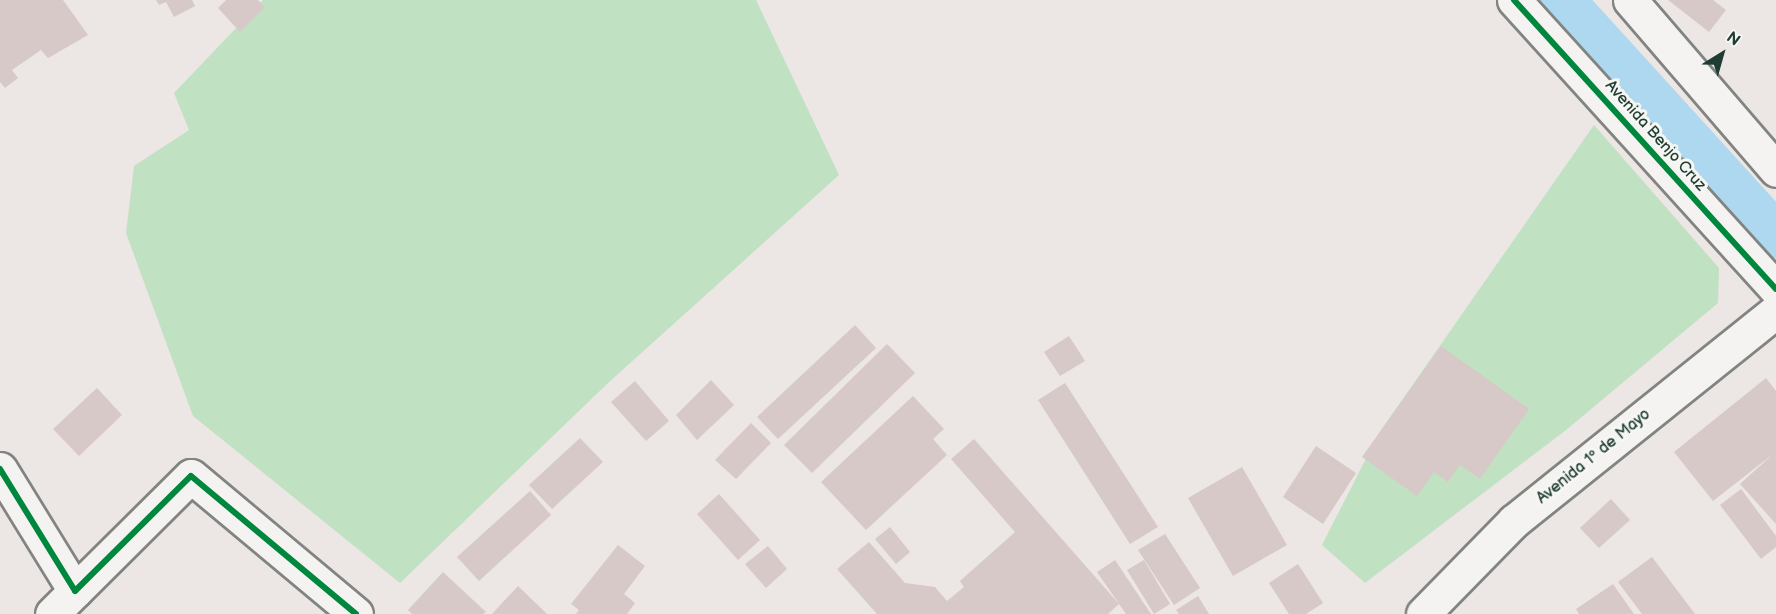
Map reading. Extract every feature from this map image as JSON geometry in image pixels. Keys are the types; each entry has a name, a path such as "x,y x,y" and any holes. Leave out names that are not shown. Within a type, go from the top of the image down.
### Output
{"street":[{"name":"Avenida Benjo Cruz","path":"1514,0 1776,289"},
{"path":"1630,0 1776,170"},
{"name":"Avenida 1º de Mayo","path":"1423,614 1514,521 1776,310"},
{"path":"0,469 75,591"},
{"path":"52,614 191,476 356,614"}],"green space":[{"path":"263,0 756,0 839,175 608,383 400,583 193,416 126,233 134,166 189,130 174,93"},
{"path":"1594,125 1719,268 1718,303 1566,430 1365,583 1322,545 1379,433"}],"building":[{"path":"0,0 63,0 88,35 48,58 41,50 12,70 18,78 5,88 0,82"},
{"path":"156,0 192,0 195,6 174,17 166,2 159,5"},
{"path":"226,0 258,0 265,7 240,32 218,8"},
{"path":"1668,0 1713,0 1726,10 1709,32"},
{"path":"855,325 876,348 778,439 757,417"},
{"path":"1069,336 1085,361 1060,376 1044,352"},
{"path":"887,344 915,373 812,473 784,445"},
{"path":"1441,346 1529,409 1480,479 1460,465 1448,482 1434,472 1417,496 1362,457"},
{"path":"1766,378 1776,391 1776,524 1740,484 1773,454 1713,501 1674,452"},
{"path":"711,380 734,405 697,440 676,415"},
{"path":"635,381 669,421 646,441 611,402"},
{"path":"1065,383 1158,527 1130,544 1038,400"},
{"path":"97,388 122,415 79,456 53,429"},
{"path":"913,396 944,429 933,439 947,455 866,530 821,482"},
{"path":"751,423 771,443 736,479 715,460"},
{"path":"580,438 603,462 552,509 529,485"},
{"path":"974,439 1119,604 1108,614 877,614 837,569 869,542 905,583 935,587 947,601 964,587 960,581 1015,532 951,459"},
{"path":"1316,446 1356,473 1323,524 1283,497"},
{"path":"1242,467 1287,545 1233,576 1188,498"},
{"path":"1741,489 1776,536 1776,547 1761,559 1720,505"},
{"path":"530,491 551,515 479,581 457,557"},
{"path":"719,494 760,540 738,560 697,514"},
{"path":"1611,499 1630,520 1599,548 1580,528"},
{"path":"890,527 910,552 896,564 875,539"},
{"path":"1165,534 1200,588 1174,605 1138,550"},
{"path":"618,545 645,566 624,594 635,603 627,614 576,614 579,610 571,604"},
{"path":"768,546 787,569 766,588 745,564"},
{"path":"1652,557 1695,614 1642,614 1618,582"},
{"path":"1115,560 1151,614 1126,614 1097,572"},
{"path":"1144,560 1170,604 1154,614 1127,570"},
{"path":"1298,564 1323,603 1306,614 1289,614 1269,583"},
{"path":"443,572 486,612 483,614 412,614 408,610"},
{"path":"1613,584 1634,614 1579,614 1576,609"},
{"path":"518,586 547,614 492,614"},
{"path":"1198,596 1209,614 1179,614 1176,610"}],"waterway":[{"path":"1562,0 1776,235"}],"cycle path":[{"path":"1514,0 1776,289"},
{"path":"0,469 75,591 191,476 356,614"}]}
